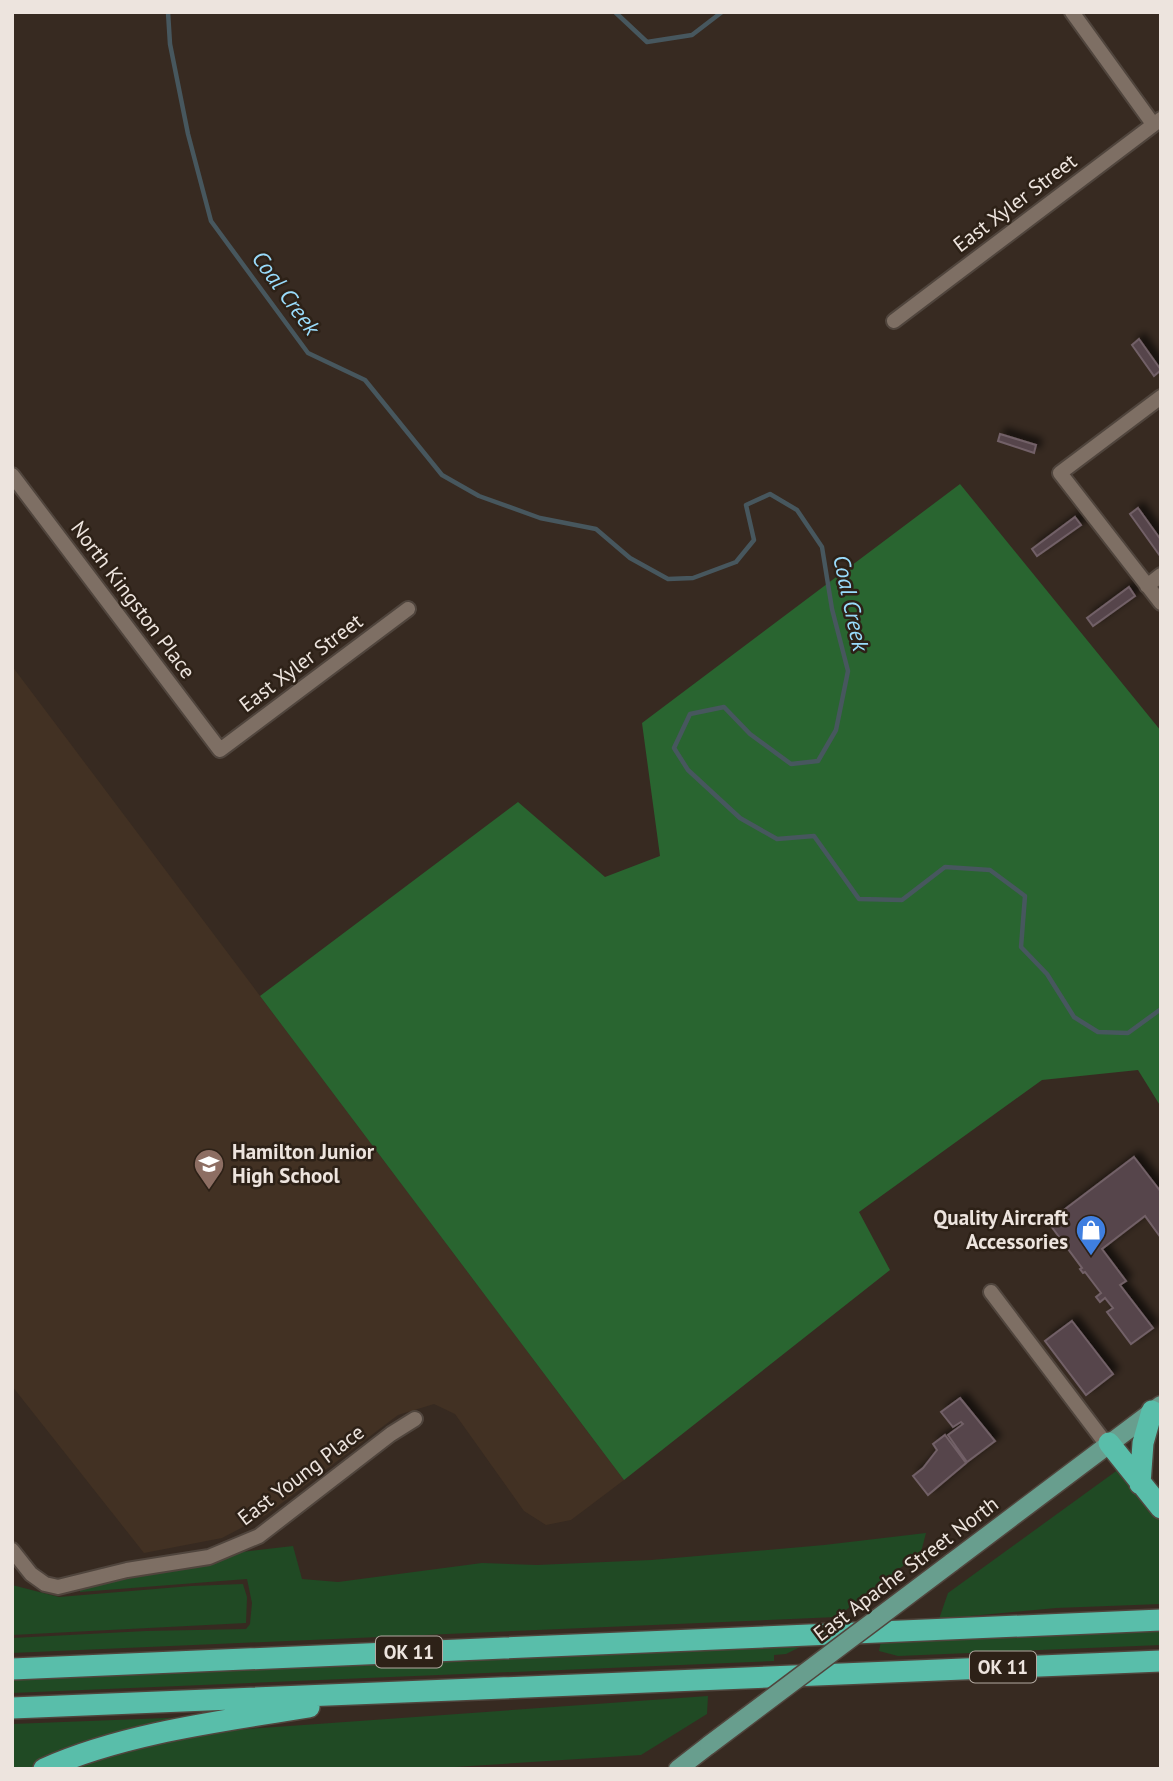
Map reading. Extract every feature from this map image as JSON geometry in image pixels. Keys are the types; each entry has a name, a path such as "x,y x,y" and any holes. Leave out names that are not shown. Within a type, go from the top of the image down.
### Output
{"highway":[{"path":"1140,1483 1143,1443 1156,1408"},
{"path":"1108,1444 1161,1508"},
{"name":"OK 11","path":"12,1669 1161,1620"},
{"name":"OK 11","path":"12,1708 1161,1661"},
{"path":"44,1769 121,1743 192,1726 401,1692"}],"main road":[{"name":"East Apache Street North","path":"678,1769 1156,1408"}],"street":[{"path":"1072,12 1157,122"},
{"name":"East Xyler Street","path":"894,321 1157,122"},
{"path":"1161,397 1060,473 1161,603"},
{"name":"North Kingston Place","path":"12,475 220,750"},
{"path":"1147,586 1161,575"},
{"name":"East Xyler Street","path":"220,750 408,609"},
{"path":"991,1292 1108,1444"},
{"name":"East Young Place","path":"12,1550 31,1574 45,1584 58,1587 127,1570 209,1557 259,1536 391,1434 415,1419"}],"shaded area":[{"name":"Hamilton Junior High School","path":"12,666 624,1480 571,1520 546,1525 524,1511 455,1414 434,1404 398,1415 266,1515 222,1538 144,1553 12,1386"}],"green space":[{"path":"960,484 1161,731 1161,1107 1138,1070 1042,1080 859,1212 890,1270 624,1480 260,996 518,802 605,877 660,856 642,723"},
{"path":"1119,1469 1148,1511 1161,1521 1161,1604 1056,1608 939,1619 948,1593"},
{"path":"926,1533 921,1552 837,1617 12,1653 12,1638 246,1629 250,1624 252,1603 247,1579 80,1592 80,1587 186,1569 242,1552 293,1546 302,1579 338,1582 482,1563 537,1565 651,1560"},
{"path":"243,1584 247,1597 246,1623 12,1635 12,1585 59,1597"},
{"path":"1161,1630 1161,1645 898,1656 879,1651 881,1641"},
{"path":"800,1647 786,1654 774,1655 774,1661 12,1693 12,1679"},
{"path":"708,1696 707,1714 641,1755 424,1769 71,1769 137,1747 207,1732"},
{"path":"191,1717 57,1757 31,1769 12,1769 12,1724"}],"building":[{"path":"1139,339 1161,370 1154,376 1132,345"},
{"path":"1000,434 1036,445 1034,453 998,441"},
{"path":"1138,508 1161,540 1160,556 1130,514"},
{"path":"1075,517 1081,525 1037,556 1032,549"},
{"path":"1129,587 1135,596 1093,626 1087,618"},
{"name":"Quality Aircraft Accessories","path":"1134,1157 1161,1192 1161,1238 1145,1216 1102,1249 1126,1281 1120,1285 1153,1328 1131,1344 1107,1312 1113,1308 1105,1298 1100,1302 1096,1297 1101,1293 1080,1269 1082,1268 1048,1222"},
{"path":"1072,1321 1113,1374 1086,1395 1045,1341"},
{"path":"960,1398 995,1441 967,1462 948,1435 963,1424 961,1422 953,1427 941,1412"},
{"path":"945,1435 966,1463 928,1495 913,1476 937,1450 933,1444"}],"waterway":[{"name":"Coal Creek","path":"168,12 170,44 188,134 211,221 308,353 365,380 442,475 479,496 540,518 596,529 630,558 668,579 693,578 736,562 754,540 746,505 770,494 797,510 822,547 832,609 848,671 836,730 818,761 791,764 750,734 724,707 690,714 674,748 688,770 740,818 777,839 814,836 859,899 902,900 945,867 990,870 1025,896 1021,947 1047,974 1074,1017 1098,1032 1128,1033 1161,1009"},
{"name":"Coal Creek","path":"615,12 647,42 692,35 722,12"}],"place":[{"name":"Hamilton Junior High School","path":"209,1191"},
{"name":"Quality Aircraft Accessories","path":"1091,1257"}]}
